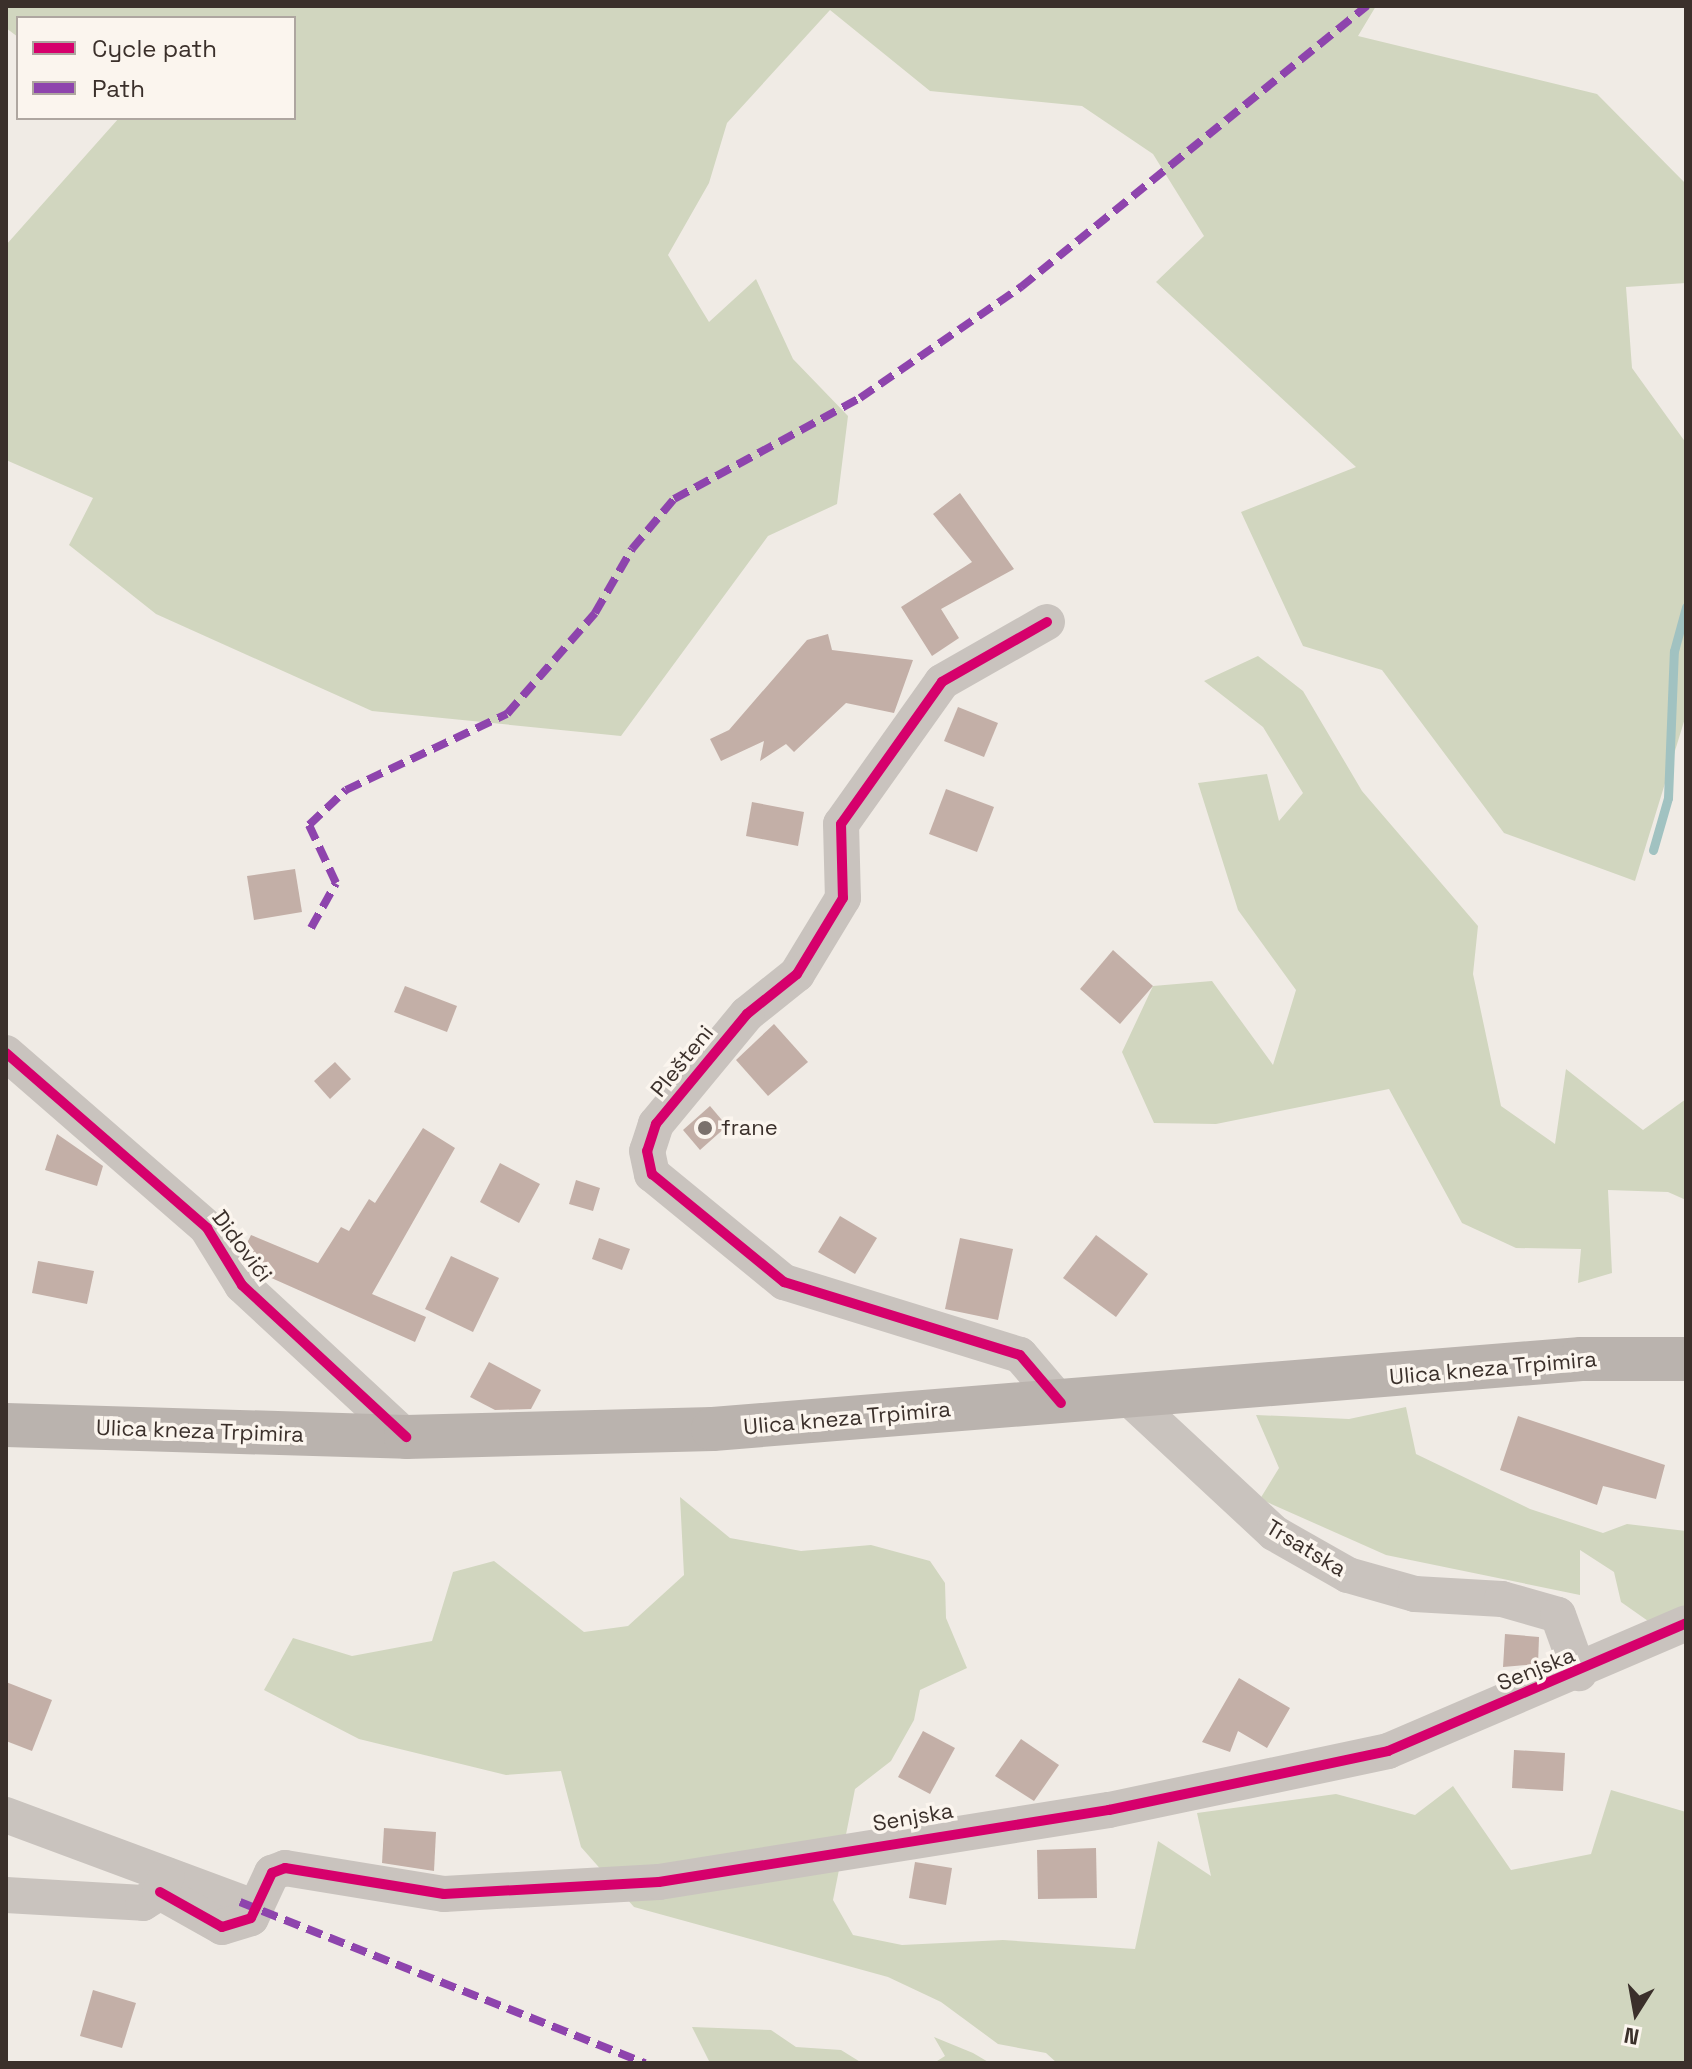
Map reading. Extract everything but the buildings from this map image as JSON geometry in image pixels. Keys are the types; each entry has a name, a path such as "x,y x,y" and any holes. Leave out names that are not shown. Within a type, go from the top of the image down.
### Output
{"main road":[{"name":"Ulica kneza Trpimira","path":"6,1425 406,1437 713,1429 1131,1400 1581,1359 1686,1359"}],"street":[{"name":"Plešteni","path":"1047,622 942,682 841,824 843,898 797,974 747,1014 656,1124 647,1151 652,1174 784,1282 1020,1355 1061,1403"},
{"name":"Didovići","path":"6,1053 207,1228 242,1285 406,1437"},
{"name":"Trsatska","path":"1131,1400 1274,1533 1348,1575 1415,1594 1502,1599 1558,1615 1579,1673"},
{"name":"Senjska","path":"164,1883 222,1927 251,1918 272,1873 285,1868 444,1894 659,1882 1109,1810 1388,1751 1579,1673 1686,1623"},
{"path":"6,1815 164,1883 240,1902"},
{"path":"6,1895 143,1903 164,1883"}],"green space":[{"path":"6,6 1376,6 1358,36 1597,94 1686,184 1686,283 1626,287 1632,368 1686,443 1686,715 1635,881 1504,833 1382,670 1303,646 1241,512 1356,467 1156,282 1204,236 1153,154 1082,106 930,91 830,10 727,123 709,183 668,255 709,322 756,279 793,359 848,416 837,504 768,536 621,736 372,711 156,614 69,545 93,498 6,460 6,245 117,120 296,120 296,16 16,16 16,36 6,28"},
{"path":"1258,656 1303,691 1362,791 1478,926 1473,974 1501,1106 1555,1144 1566,1069 1643,1130 1686,1099 1686,1200 1668,1192 1608,1190 1612,1273 1578,1283 1581,1249 1516,1248 1462,1223 1389,1089 1216,1124 1154,1123 1122,1052 1153,986 1212,981 1273,1065 1296,990 1238,910 1198,783 1267,774 1279,821 1303,793 1263,727 1204,681"},
{"path":"1406,1407 1416,1454 1530,1509 1603,1533 1627,1524 1686,1531 1686,1606 1658,1628 1621,1602 1614,1572 1580,1550 1580,1595 1386,1555 1260,1499 1279,1468 1256,1415 1349,1419"},
{"path":"680,1497 730,1538 801,1551 871,1545 930,1561 945,1583 946,1618 967,1668 920,1690 914,1720 891,1761 855,1789 833,1900 853,1935 902,1945 1003,1940 1135,1949 1158,1841 1211,1876 1197,1813 1336,1794 1415,1815 1453,1786 1511,1870 1591,1854 1611,1790 1686,1812 1686,2063 1057,2063 1046,2053 998,2044 941,2002 888,1977 634,1907 581,1847 561,1771 506,1775 359,1739 264,1690 293,1638 352,1656 432,1641 453,1572 494,1561 584,1632 628,1626 684,1575"},
{"path":"692,2027 771,2030 796,2047 841,2050 862,2063 710,2063"},
{"path":"934,2037 990,2063 934,2063 945,2056"}],"waterway":[{"path":"1653,850 1668,798 1674,651 1686,607"}],"marked path":[{"path":"311,928 336,883 309,825 346,790 507,714 595,613 632,549 674,499 860,398 1021,287 1367,6"},
{"path":"240,1902 645,2063"}],"cycle path":[{"path":"1047,622 942,682 841,824 843,898 797,974 747,1014 656,1124 647,1151 652,1174 784,1282 1020,1355 1061,1403"},
{"path":"6,1053 207,1228 242,1285 406,1437"},
{"path":"160,1892 222,1927 251,1918 272,1873 285,1868 444,1894 659,1882 1109,1810 1388,1751 1686,1623"}],"place":[{"name":"frane","path":"705,1128"}]}
